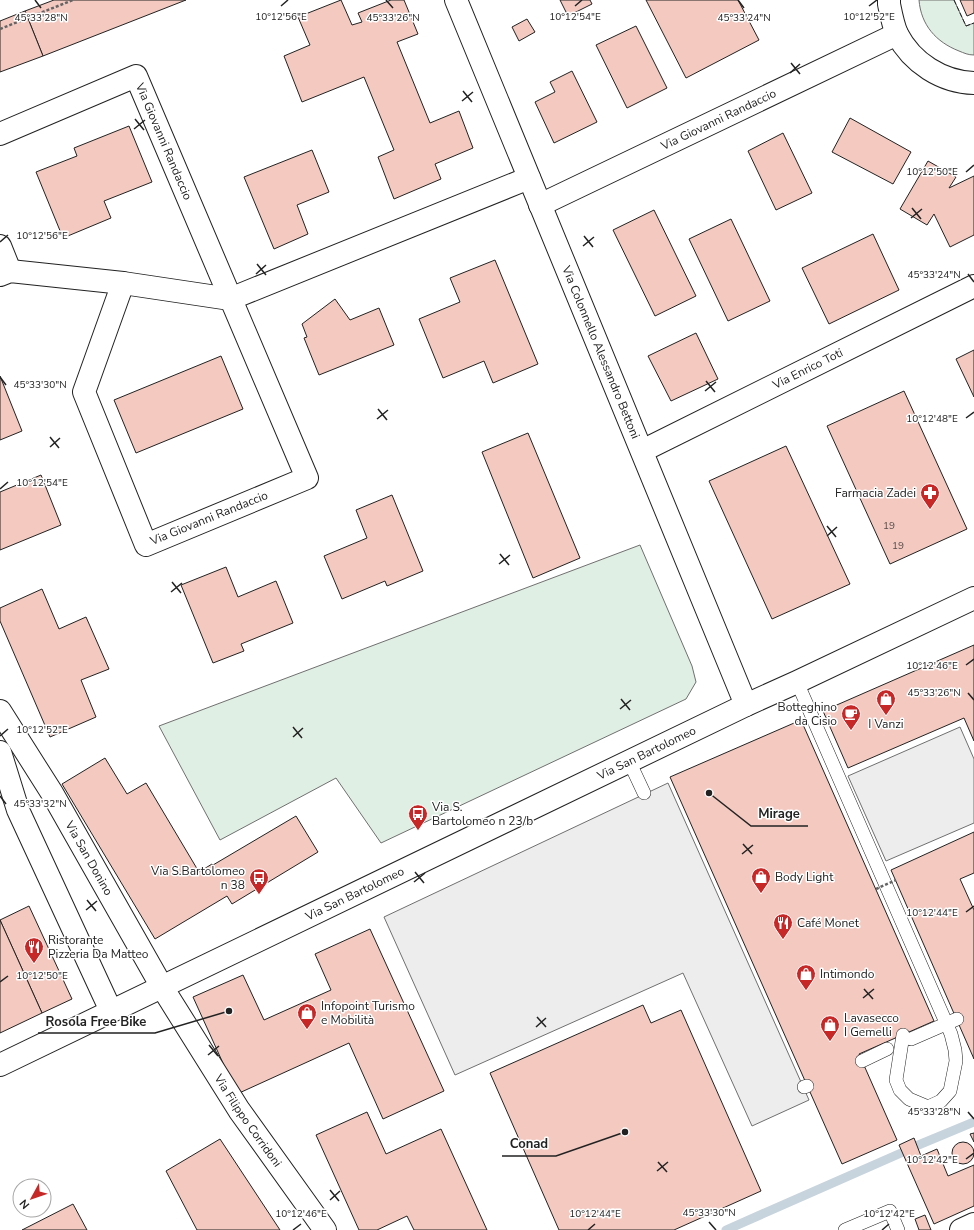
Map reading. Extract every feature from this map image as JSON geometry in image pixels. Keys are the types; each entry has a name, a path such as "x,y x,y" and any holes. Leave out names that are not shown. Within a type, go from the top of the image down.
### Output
{"street":[{"name":"Via Colonnello Alessandro Bettoni","path":"456,0 746,705"},
{"path":"889,0 888,4 897,34 913,56 935,73 960,83 974,83"},
{"name":"Via Giovanni Randaccio","path":"540,205 897,34"},
{"name":"Via Giovanni Randaccio","path":"0,134 136,76 307,478 146,545 84,392 123,283"},
{"path":"0,246 5,273 123,283 230,299 529,178"},
{"name":"Via Enrico Toti","path":"642,451 974,286"},
{"name":"Via San Bartolomeo","path":"0,1065 629,761 974,598"},
{"name":"Via San Donino","path":"0,711 52,793 162,987"},
{"path":"0,752 18,810 111,1011"},
{"name":"Via Filippo Corridoni","path":"162,987 239,1110 325,1230"},
{"path":"961,1230 974,1224"}],"lane":[{"path":"797,682 862,819 952,1021 956,1061 950,1090 941,1101 928,1107 909,1099 900,1090 896,1080 907,1037 952,1021"},
{"path":"629,761 644,793"},
{"path":"862,1061 887,1049"},
{"path":"845,1230 890,1211 898,1230"}],"path":[{"path":"0,28 74,0"},
{"path":"876,889 896,880"}],"green space":[{"path":"919,0 954,0 966,26 974,23 974,55 966,54 943,43 931,32 926,25 920,9"},
{"path":"640,545 692,666 696,682 686,699 381,843 336,778 220,840 159,726"}],"shaded area":[{"path":"960,727 974,759 974,823 886,861 848,776"},
{"path":"668,783 809,1100 752,1126 683,973 455,1075 384,917"}],"building":[{"path":"54,0 186,0 43,56 25,11"},
{"path":"341,0 352,25 362,22 358,13 391,0 404,0 418,34 397,42 430,123 459,111 473,148 435,164 441,179 394,199 378,157 394,150 364,77 302,102 284,56 310,45 298,17"},
{"path":"560,0 590,0 592,4 568,16"},
{"path":"646,0 738,0 759,40 686,78"},
{"path":"960,0 974,0 974,13 967,16"},
{"path":"25,11 43,56 0,72 0,21"},
{"path":"527,19 535,32 519,41 512,27"},
{"path":"636,26 667,88 627,108 596,45"},
{"path":"572,71 597,122 554,143 535,102 555,92 550,82"},
{"path":"850,118 911,152 893,184 832,152"},
{"path":"129,126 152,182 104,201 111,218 63,238 36,172 77,156 74,148"},
{"path":"783,133 812,193 776,210 748,151"},
{"path":"312,150 329,192 297,205 308,234 274,249 244,177"},
{"path":"928,161 956,177 949,188 974,176 974,235 950,247 934,214 927,225 900,209"},
{"path":"654,210 696,296 655,316 613,230"},
{"path":"731,219 770,301 728,321 689,239"},
{"path":"873,234 899,290 829,324 802,268"},
{"path":"495,260 538,364 493,383 484,361 443,378 419,319 460,302 450,278"},
{"path":"335,299 350,320 379,308 394,345 319,375 304,338 307,337 302,324"},
{"path":"696,333 718,379 671,401 648,356"},
{"path":"974,350 974,397 956,359"},
{"path":"221,356 243,409 136,453 114,400"},
{"path":"0,376 22,431 0,440"},
{"path":"904,391 967,529 890,564 827,426"},
{"path":"528,433 580,558 533,578 482,452"},
{"path":"786,446 850,584 772,619 709,481"},
{"path":"41,475 61,525 0,550 0,492"},
{"path":"392,495 423,571 387,586 385,581 342,599 324,556 367,538 356,510"},
{"path":"226,567 238,597 276,581 293,623 241,644 244,651 213,663 181,585"},
{"path":"42,589 59,629 86,617 109,669 81,680 96,717 50,737 0,621 0,608"},
{"path":"974,645 974,741 964,718 848,768 823,711"},
{"path":"801,720 934,1021 859,1054 897,1140 842,1164 670,777"},
{"path":"105,758 127,794 146,783 199,872 296,816 318,852 232,904 227,896 155,939 62,784"},
{"path":"974,832 974,873 960,879 974,910 974,1059 891,870"},
{"path":"29,906 72,999 42,1013 0,920"},
{"path":"0,920 42,1013 0,1033"},
{"path":"370,929 444,1091 383,1119 349,1043 237,1094 193,997 243,975 264,1020 331,990 315,954"},
{"path":"643,1005 651,1023 681,1010 761,1191 674,1230 559,1230 490,1073"},
{"path":"367,1112 386,1154 441,1129 487,1230 414,1230 407,1216 377,1230 359,1230 316,1135"},
{"path":"974,1133 974,1142 970,1134"},
{"path":"914,1138 921,1156 937,1149 948,1176 974,1165 974,1206 934,1224 899,1145"},
{"path":"220,1139 280,1230 197,1230 166,1171"},
{"path":"963,1142 971,1145 974,1153 971,1161 963,1164 955,1161 952,1153 955,1145"},
{"path":"73,1204 87,1230 22,1230 46,1218 52,1218 52,1215"},
{"path":"925,1215 931,1230 919,1230 915,1219"}],"waterway":[{"path":"916,1146 974,1122"},
{"path":"726,1230 901,1153"}],"fence":[{"path":"954,0 966,26 974,23"}],"place":[{"name":"Farmacia Zadei","path":"930,510"},
{"name":"I Vanzi","path":"886,716"},
{"name":"Botteghino da Cisio","path":"851,731"},
{"name":"Mirage","path":"709,793"},
{"name":"Via S. Bartolomeo n 23/b","path":"418,831"},
{"name":"Body Light","path":"761,894"},
{"name":"Via S.Bartolomeo n 38","path":"259,895"},
{"name":"Café Monet","path":"783,940"},
{"name":"Ristorante Pizzeria Da Matteo","path":"34,964"},
{"name":"Intimondo","path":"806,991"},
{"name":"Rosola Free Bike","path":"229,1011"},
{"name":"Infopoint Turismo e Mobilità","path":"307,1030"},
{"name":"Lavasecco I Gemelli","path":"830,1042"},
{"name":"Conad","path":"625,1132"}]}
